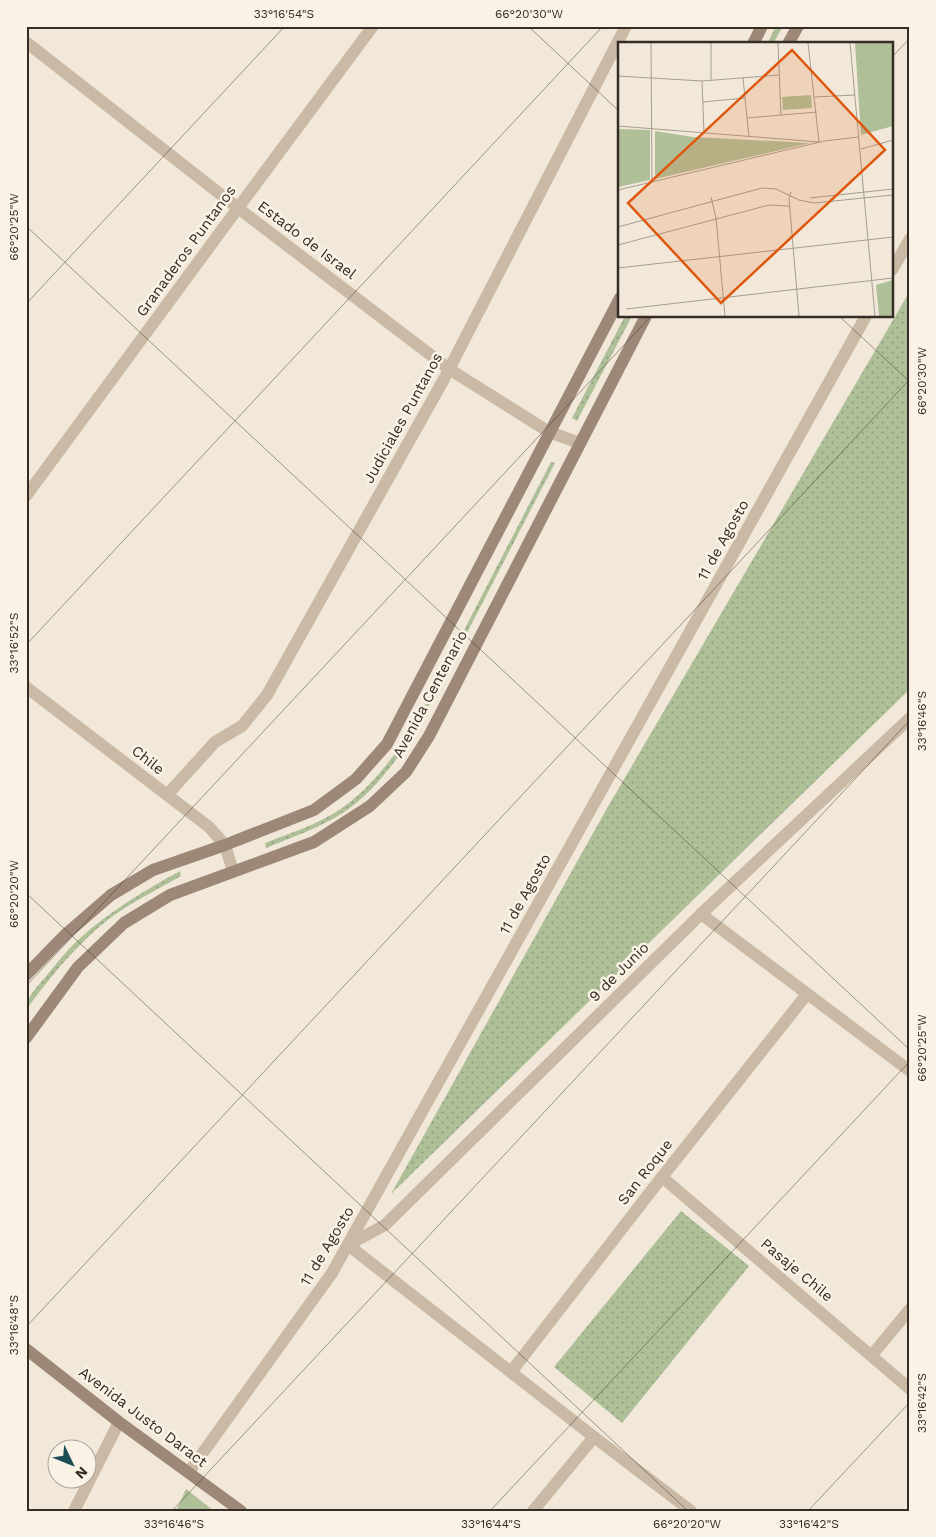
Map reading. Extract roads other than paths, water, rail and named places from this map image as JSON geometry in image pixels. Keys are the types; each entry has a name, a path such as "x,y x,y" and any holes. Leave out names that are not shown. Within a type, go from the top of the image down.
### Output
{"main road":[{"path":"754,42 762,26"},
{"path":"789,42 798,26"},
{"name":"Avenida Centenario","path":"26,975 66,934 112,895 153,870 225,845 314,810 356,779 387,744 618,302"},
{"name":"Avenida Centenario","path":"26,1038 78,967 124,923 170,895 314,842 370,806 406,772 429,736 645,318"},
{"name":"Avenida Justo Daract","path":"26,1349 119,1422 241,1511"}],"street":[{"name":"Granaderos Puntanos","path":"26,496 373,26"},
{"name":"Judiciales Puntanos","path":"167,795 215,742 242,726 267,695 449,369 626,26"},
{"name":"Estado de Israel","path":"26,42 238,208 449,369 550,432 580,443"},
{"path":"894,267 910,239"},
{"name":"11 de Agosto","path":"189,1472 332,1273 865,318"},
{"name":"Chile","path":"26,687 209,827 225,845 233,871"},
{"name":"9 de Junio","path":"348,1245 385,1225 701,914 910,718"},
{"path":"701,914 910,1071"},
{"name":"San Roque","path":"511,1372 807,994"},
{"name":"Pasaje Chile","path":"662,1177 910,1389"},
{"path":"348,1245 692,1511"},
{"path":"872,1355 910,1309"},
{"path":"74,1511 119,1422"},
{"path":"533,1511 594,1437"}]}
